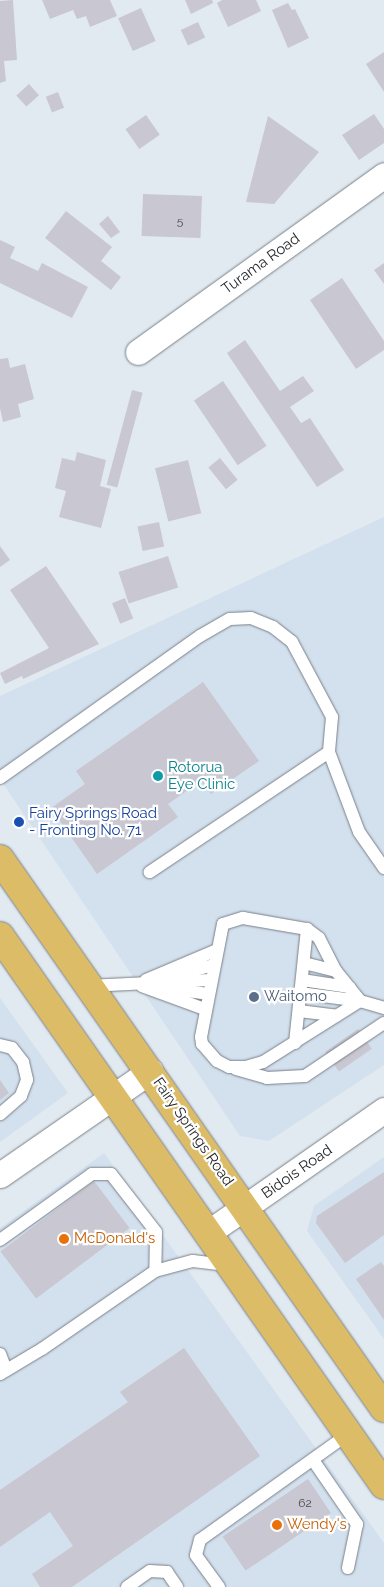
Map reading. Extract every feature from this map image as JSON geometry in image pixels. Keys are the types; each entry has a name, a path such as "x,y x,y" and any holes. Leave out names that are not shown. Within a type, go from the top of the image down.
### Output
{"highway":[{"name":"Fairy Springs Road","path":"0,859 246,1207 384,1408"},
{"path":"4,948 114,1097 384,1484"}],"street":[{"name":"Turama Road","path":"138,352 384,175"},
{"path":"0,1175 150,1071"},
{"name":"Bidois Road","path":"208,1232 384,1110"}],"lane":[{"path":"0,778 200,636 230,619 251,618 273,627 292,642 332,717 329,752 358,832 384,868"},
{"path":"150,872 329,752"},
{"path":"360,1001 336,971 319,938 307,929 243,918 230,920 223,924 210,980 202,1044 217,1061 229,1067 281,1079 305,1076 384,1023"},
{"path":"295,1043 307,929"},
{"path":"137,984 217,950"},
{"path":"304,963 336,971"},
{"path":"137,984 214,965"},
{"path":"88,986 210,980"},
{"path":"302,980 349,987"},
{"path":"137,984 208,994"},
{"path":"137,984 205,1009"},
{"path":"300,993 360,1001 384,1008"},
{"path":"229,1067 246,1067 277,1054 360,1001"},
{"path":"298,1011 337,1016"},
{"path":"297,1026 318,1028"},
{"path":"0,1045 12,1048 23,1062 27,1080 21,1096 0,1114"},
{"path":"277,1054 272,1066 281,1079"},
{"path":"0,1240 92,1174 111,1174 156,1232 154,1271"},
{"path":"0,1354 2,1370 42,1349 154,1271 193,1261 232,1266"},
{"path":"218,1587 196,1555 200,1540 348,1434"},
{"path":"313,1460 357,1524 348,1568"},
{"path":"127,1587 150,1571 166,1572 177,1587"}],"shaded area":[{"path":"384,517 384,1065 269,1141 240,1136 0,779 0,696"},
{"path":"0,998 68,1093 0,1142"},
{"path":"104,1153 384,1543 384,1587 0,1587 0,1228"},
{"path":"384,1157 384,1339 307,1231 314,1206"}],"building":[{"path":"13,0 17,60 4,61 6,81 0,83 0,1"},
{"path":"42,0 110,0 117,16 90,27 86,16 77,19 73,10 50,19"},
{"path":"185,0 212,0 213,3 191,14"},
{"path":"222,0 256,0 261,11 228,27 217,3"},
{"path":"288,3 292,10 295,9 309,38 288,48 272,10"},
{"path":"141,8 156,41 133,51 118,18"},
{"path":"198,22 205,37 188,45 181,30"},
{"path":"384,52 384,92 366,64"},
{"path":"29,84 39,95 26,107 16,95"},
{"path":"58,92 64,108 52,113 46,97"},
{"path":"374,114 384,129 384,143 359,160 342,135"},
{"path":"146,115 160,135 139,149 126,129"},
{"path":"268,116 319,152 274,204 246,202"},
{"path":"143,194 202,196 200,238 142,236"},
{"path":"66,211 112,247 101,261 121,277 111,290 45,238"},
{"path":"108,216 120,232 111,238 99,224"},
{"path":"0,240 15,247 10,258 38,271 42,263 88,287 72,318 0,283"},
{"path":"384,263 384,284 374,270"},
{"path":"342,278 384,341 384,350 356,369 310,300"},
{"path":"245,340 280,391 303,376 314,391 290,407 301,423 296,426 310,418 344,470 317,487 227,353"},
{"path":"8,358 10,368 25,364 34,399 18,404 21,417 3,422 0,408 0,359"},
{"path":"223,381 267,446 238,465 194,401"},
{"path":"132,390 143,393 117,488 107,485"},
{"path":"77,452 106,460 100,486 111,489 101,528 59,517 66,491 55,488 62,458 75,461"},
{"path":"220,458 238,480 226,489 208,467"},
{"path":"188,460 201,513 168,522 155,468"},
{"path":"159,522 164,546 143,551 137,527"},
{"path":"0,546 10,560 0,567"},
{"path":"168,556 178,587 129,603 119,572"},
{"path":"46,566 99,644 23,679 22,676 5,684 0,673 49,648 10,590"},
{"path":"125,598 133,618 120,624 112,603"},
{"name":"Rotorua Eye Clinic","path":"203,682 259,761 211,794 201,781 168,804 178,817 97,874 51,808 85,784 76,771"},
{"path":"358,1029 372,1049 339,1072 325,1052"},
{"path":"0,1080 9,1093 0,1100"},
{"path":"384,1172 384,1235 345,1263 316,1223 317,1216"},
{"name":"McDonald's","path":"94,1181 130,1228 36,1299 1,1251"},
{"path":"381,1262 384,1266 384,1320 356,1279"},
{"path":"184,1348 260,1456 72,1587 40,1587 32,1574 73,1546 50,1512 0,1547 0,1490 128,1402 120,1392"},
{"name":"Wendy's","path":"308,1479 331,1513 246,1571 223,1537"}],"place":[{"name":"Rotorua Eye Clinic","path":"158,776"},
{"name":"Fairy Springs Road - Fronting No. 71","path":"19,822"},
{"name":"Waitomo","path":"254,997"},
{"name":"McDonald's","path":"64,1239"},
{"name":"Wendy's","path":"277,1525"}]}
